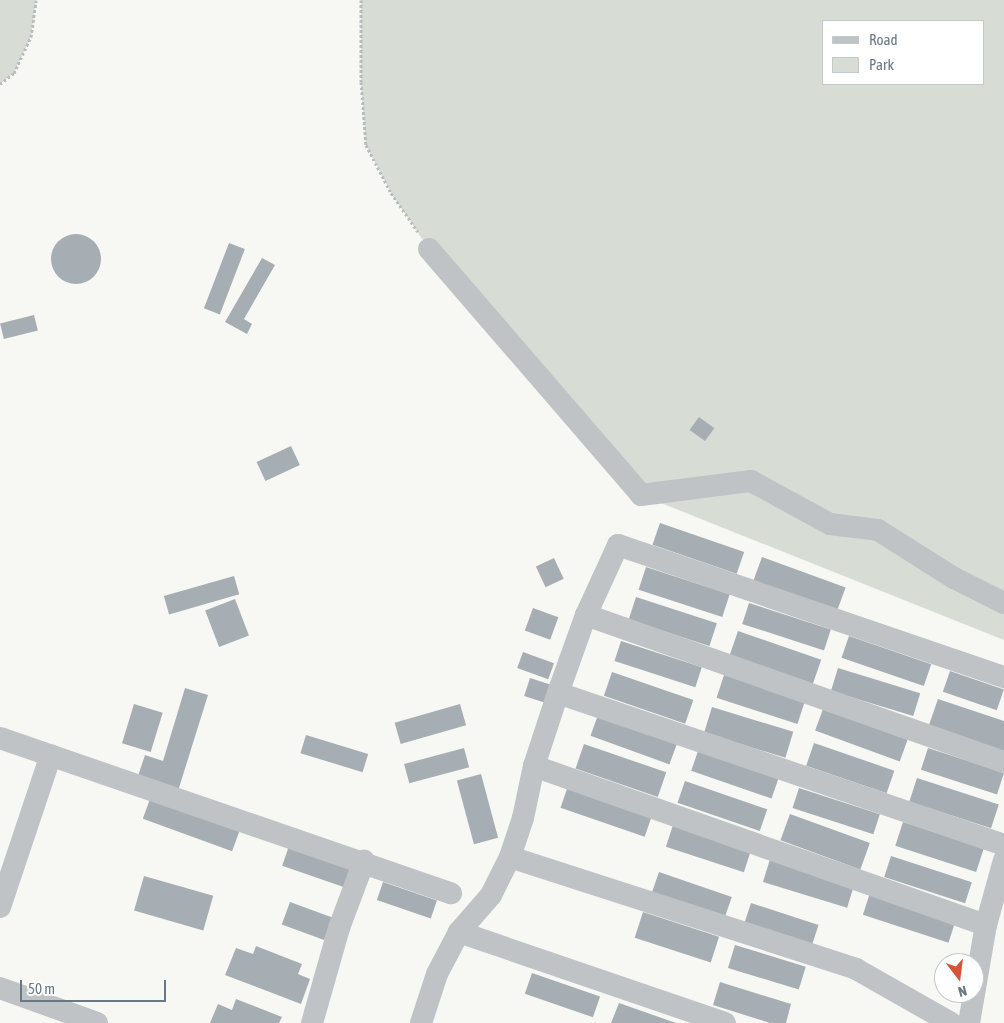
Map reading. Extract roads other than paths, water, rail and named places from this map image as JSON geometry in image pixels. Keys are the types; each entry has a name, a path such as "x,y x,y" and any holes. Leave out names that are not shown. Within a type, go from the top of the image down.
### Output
{"street":[{"path":"429,249 641,495 751,481 830,524 878,530 954,578 1004,603"},
{"path":"421,1023 437,974 459,932 491,895 510,857 523,818 534,766 558,693 586,615 618,544 1004,677"},
{"path":"586,615 1004,762"},
{"path":"558,693 1004,844"},
{"path":"0,738 121,782 364,861 451,892"},
{"path":"0,907 51,756"},
{"path":"534,766 986,925"},
{"path":"510,857 856,969 951,1023"},
{"path":"969,1023 986,925 1004,860"},
{"path":"312,1023 339,928 364,861"},
{"path":"459,932 725,1023"},
{"path":"0,988 97,1023"}]}
